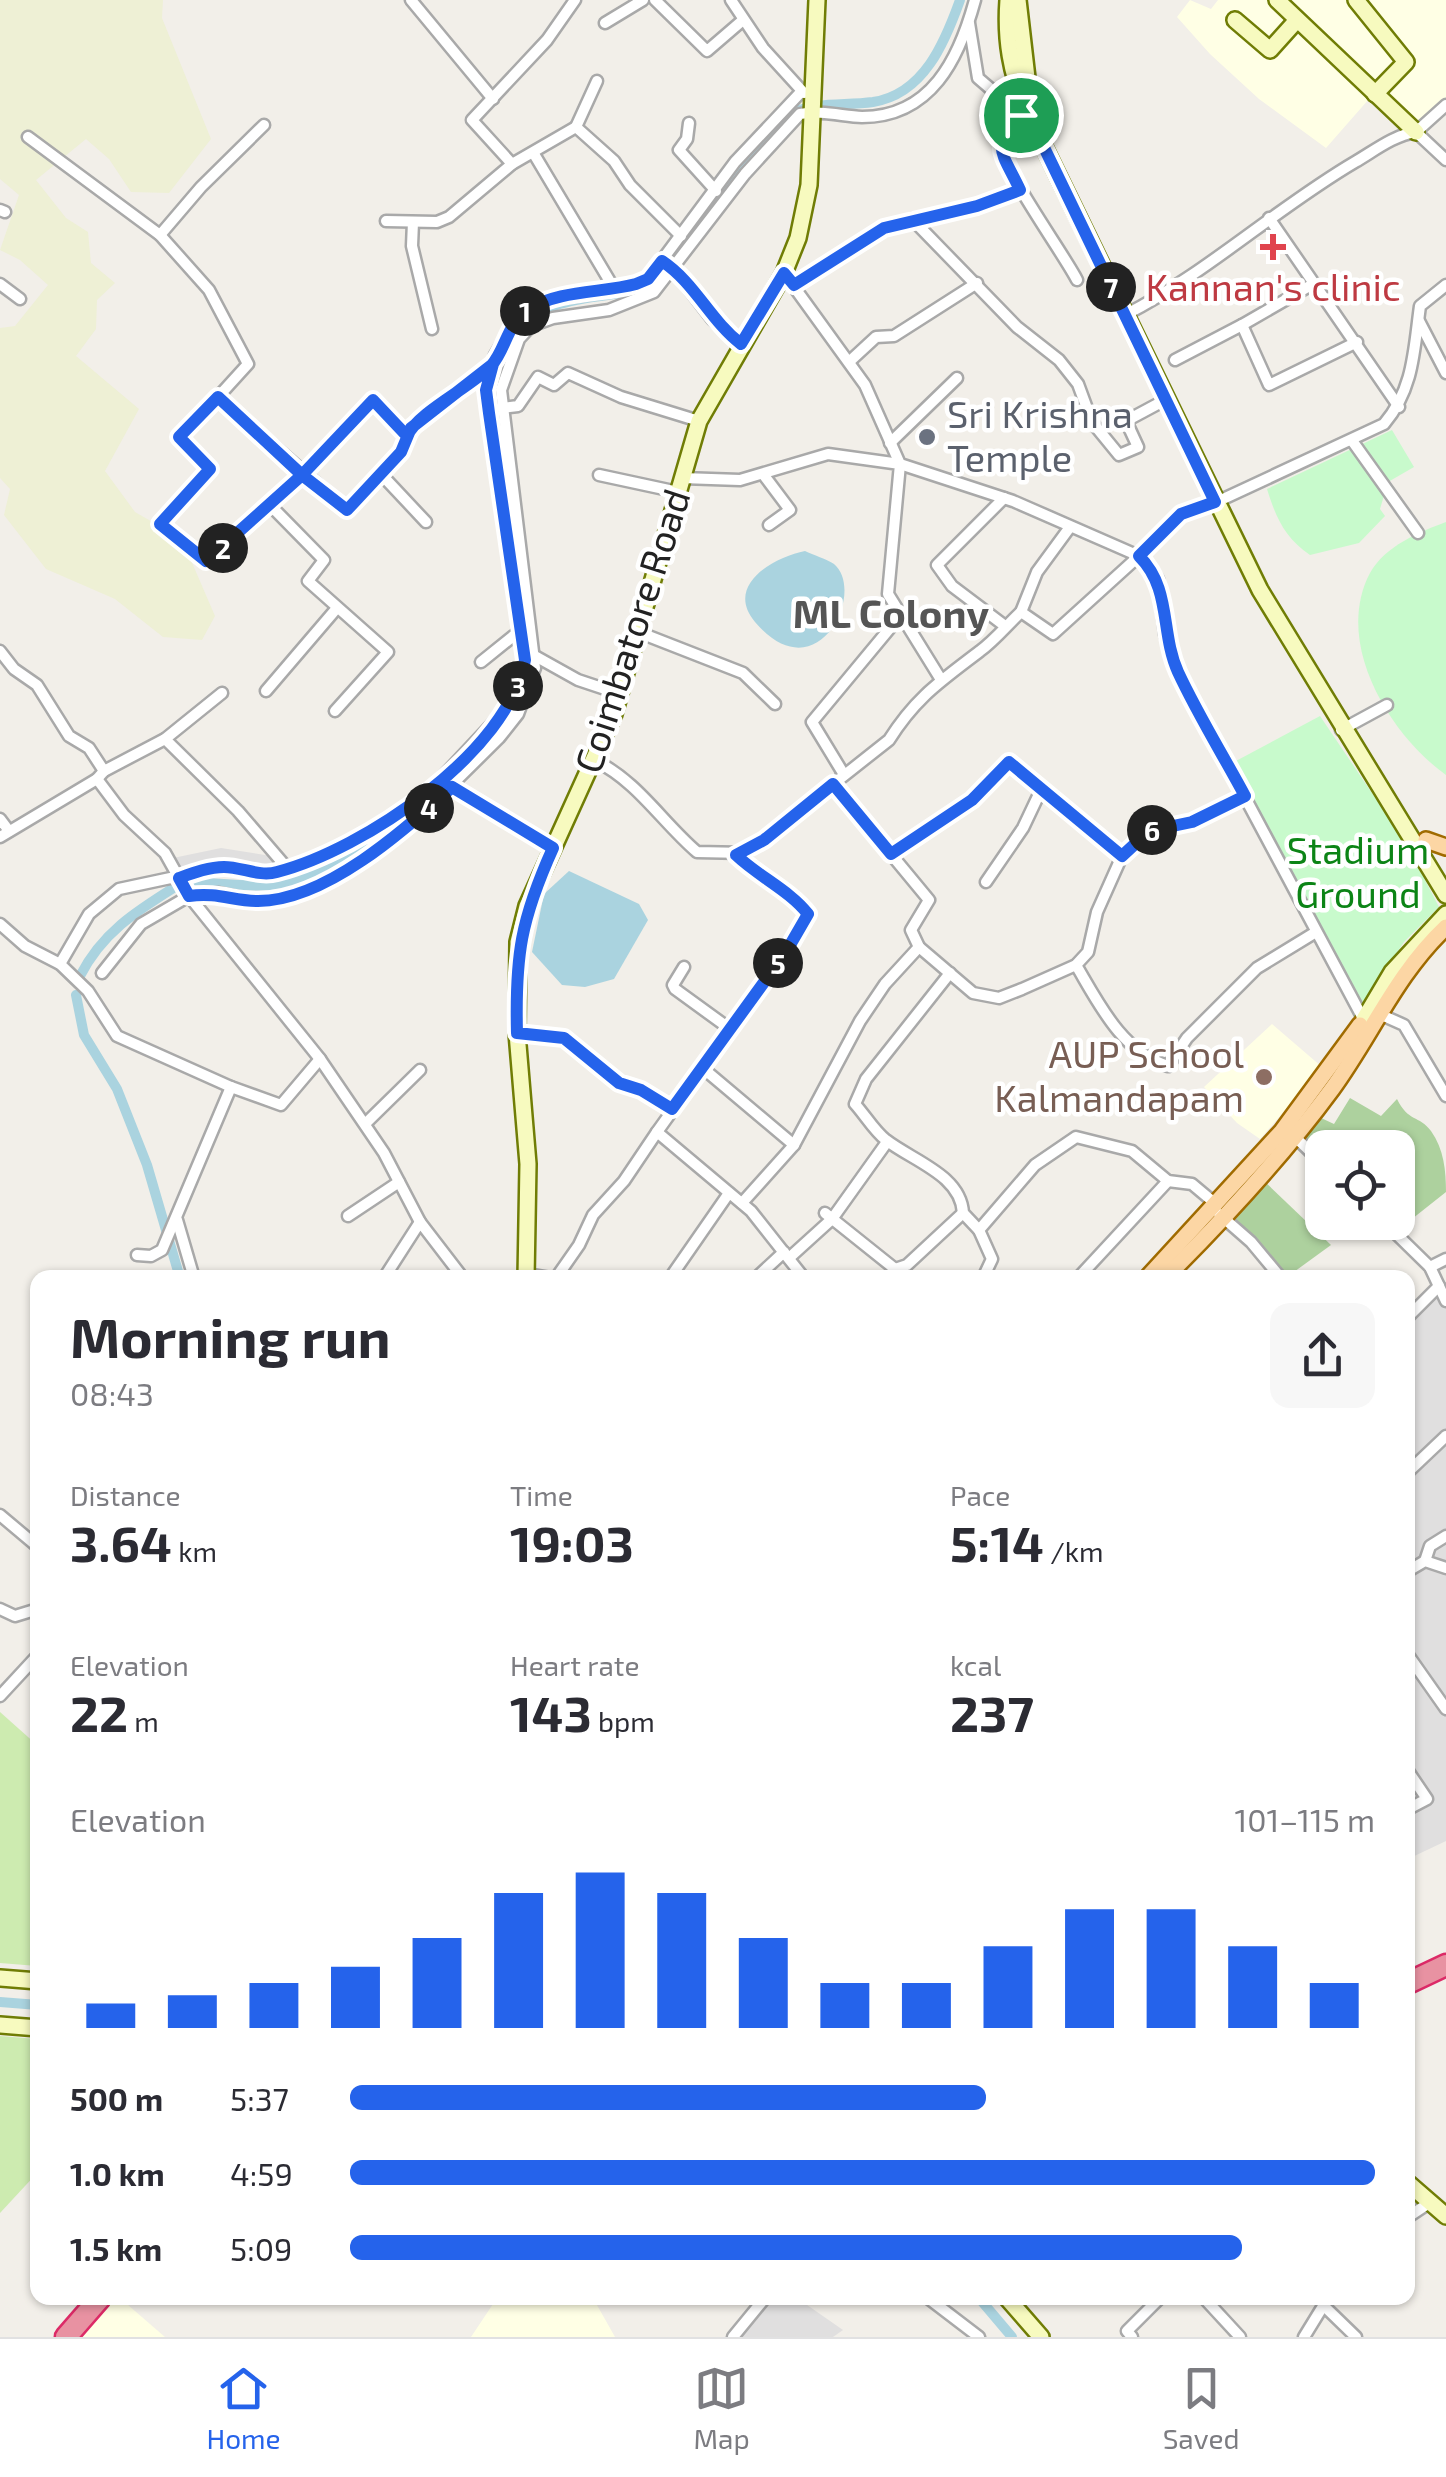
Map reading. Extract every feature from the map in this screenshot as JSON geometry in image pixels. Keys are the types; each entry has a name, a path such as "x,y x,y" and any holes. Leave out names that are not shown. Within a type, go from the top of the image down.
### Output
{"highway":[{"path":"1415,1980 1446,1964"},
{"path":"1415,1992 1446,1976"},
{"path":"66,2337 94,2305"}],"main road":[{"path":"1426,840 1446,848"},
{"path":"1171,1270 1218,1211 1290,1132 1392,987 1446,927"},
{"path":"1155,1270 1218,1211"}],"street":[{"path":"412,0 493,99"},
{"path":"512,164 472,120 548,40 574,0"},
{"path":"605,23 643,0"},
{"path":"655,0 707,52 744,20"},
{"path":"732,0 807,100 858,117 903,111 942,80 975,0"},
{"name":"Coimbatore Road","path":"526,1270 528,1164 517,1033 518,942 527,906 596,761 620,694 700,421 741,344 789,279 809,186 807,100 816,0"},
{"path":"1008,0 1006,32 1013,78 1024,113 1129,313 1167,399 1219,500 1344,728 1446,895"},
{"path":"1018,0 1026,86 1032,104 1219,500"},
{"path":"1277,0 1446,160"},
{"path":"1359,1 1406,62 1375,94"},
{"path":"1235,20 1270,50 1298,20"},
{"path":"969,22 978,78 1024,113"},
{"path":"386,221 413,222 449,216 512,164 576,127 596,81"},
{"path":"102,973 141,924 189,896 232,894 257,902 314,887 410,826 452,787 518,714 530,688 535,656 508,563 486,390 505,337 528,309 548,300 615,290 648,279 668,265 681,236 734,162 807,100"},
{"path":"60,964 76,932 105,897 118,888 222,866 263,874 287,868 348,845 416,805 436,786 516,692 525,660 502,408 507,366 531,326 643,300 668,265 800,114 807,100"},
{"path":"1129,313 1223,255 1269,218 1387,143 1416,132 1446,105"},
{"path":"1024,113 1001,135 999,144 1020,190 1077,280"},
{"path":"689,123 687,139 679,150 716,191"},
{"path":"160,235 264,126"},
{"path":"576,127 614,161 630,185 681,236"},
{"path":"28,137 160,235 209,290 248,364 179,437 210,469 160,524 206,561 302,475 373,400 407,436"},
{"path":"534,154 615,290"},
{"path":"940,678 888,594 900,464 850,362 789,279 853,244 912,219 977,206 1020,190"},
{"path":"1269,218 1399,407"},
{"path":"912,219 1017,327 1059,360 1078,384 1092,422 1119,455 1138,447 1126,420 1167,399"},
{"path":"413,222 412,246 432,328"},
{"path":"668,265 712,319 741,344"},
{"path":"850,362 876,338 894,336 977,283"},
{"path":"0,284 20,299"},
{"path":"1175,360 1313,284"},
{"path":"1021,612 1053,634 1181,514 1353,442 1384,424 1399,407 1409,382 1420,306 1446,284"},
{"path":"1418,319 1444,370"},
{"path":"1242,325 1269,385 1357,342"},
{"path":"218,397 302,475 347,510 401,452 411,428 493,364"},
{"path":"502,408 518,406 538,376 554,384 568,373 621,397 700,421"},
{"path":"890,443 957,378"},
{"path":"1353,442 1418,532"},
{"path":"600,475 680,485 740,480 828,454 900,464 1004,498 1139,556 1158,580 1165,634 1178,672 1316,932 1370,1020"},
{"path":"380,473 426,522"},
{"path":"763,474 790,510 769,525"},
{"path":"1004,498 936,565 952,586 1005,626"},
{"path":"270,505 324,560 308,581 388,652 336,711"},
{"path":"596,761 634,788 662,822 696,852 736,855 764,840 888,740 940,678 982,650 1021,612 1037,572 1070,528"},
{"path":"266,691 337,608"},
{"path":"844,773 812,722 900,616"},
{"path":"481,662 524,622"},
{"path":"638,632 744,673 774,704"},
{"path":"0,651 37,685 69,736 89,748 124,815 165,853 189,896 320,1059 366,1123 420,1222 457,1270"},
{"path":"535,656 620,694"},
{"path":"0,818 5,834 165,739 222,692"},
{"path":"1344,728 1386,705"},
{"path":"1344,728 1446,872"},
{"path":"165,739 238,811 287,868"},
{"path":"891,854 972,800 1009,762 1122,856"},
{"path":"833,784 929,900 911,930 920,947 973,993 999,998 1076,965 1088,952 1098,912 1122,856 1149,831 1192,822 1245,796"},
{"path":"452,787 553,848"},
{"path":"986,882 1023,828 1041,790"},
{"path":"559,1270 579,1245 593,1215 624,1180 672,1109 705,1070 808,914 797,900 780,893 736,855"},
{"path":"1370,1020 1392,972 1446,914"},
{"path":"0,924 25,946 60,964 88,991 117,1036 231,1088 281,1105 320,1059"},
{"path":"1076,965 1108,1018 1144,1059 1168,1066 1187,1038 1257,968 1316,932"},
{"path":"742,1203 794,1145 860,1021 885,984 920,947"},
{"path":"684,967 672,985 675,990 730,1029"},
{"path":"950,973 866,1079 855,1104 887,1142 962,1196 964,1213 980,1230 992,1259 987,1270"},
{"path":"1370,1020 1404,1025 1446,1096"},
{"path":"517,1033 564,1038 619,1083 641,1090 672,1109"},
{"path":"366,1123 398,1096 420,1070"},
{"path":"705,1070 794,1145"},
{"path":"137,1254 152,1256 162,1250 231,1088"},
{"path":"657,1132 742,1203 798,1270"},
{"path":"1290,1132 1305,1147"},
{"path":"980,1230 1035,1165 1076,1136 1132,1150 1168,1181 1192,1184 1273,1270"},
{"path":"766,1270 828,1216 887,1142"},
{"path":"1085,1270 1168,1181"},
{"path":"348,1216 399,1182"},
{"path":"676,1270 729,1193"},
{"path":"898,1270 964,1213"},
{"path":"828,1216 887,1270"},
{"path":"177,1220 192,1270"},
{"path":"389,1270 420,1222"},
{"path":"1402,1240 1430,1267 1446,1301"},
{"path":"1430,1267 1446,1260"},
{"path":"1415,1310 1439,1286"},
{"path":"1415,1465 1446,1436"},
{"path":"0,1515 30,1540"},
{"path":"1415,1567 1424,1561 1430,1546 1446,1536"},
{"path":"1424,1561 1446,1568"},
{"path":"0,1609 15,1616 30,1611"},
{"path":"0,1696 30,1664"},
{"path":"1415,1666 1446,1709"},
{"path":"1415,1781 1427,1799 1415,1805"},
{"path":"0,1978 30,1980"},
{"path":"0,2026 30,2028"},
{"path":"1415,2190 1446,2216"},
{"path":"1415,2212 1429,2203"},
{"path":"733,2337 760,2305"},
{"path":"937,2305 979,2337"},
{"path":"1013,2305 1041,2337"},
{"path":"1132,2337 1127,2331 1153,2305"},
{"path":"1210,2305 1240,2337"},
{"path":"1304,2337 1324,2305"},
{"path":"1329,2305 1356,2337"}],"shaded area":[{"path":"0,0 163,0 162,18 211,139 169,193 131,192 109,159 86,139 36,180 66,218 88,232 91,263 115,283 97,300 96,329 76,356 139,409 105,471 135,512 156,524 190,558 215,616 202,640 163,637 115,599 46,569 4,515 10,489 0,478 0,328 15,326 48,285 20,260 0,250 19,195 0,179"},
{"path":"1190,0 1211,9 1218,0 1269,0 1369,99 1326,148 1259,99 1210,54 1177,17"},
{"path":"1286,0 1446,0 1446,99 1417,123"},
{"path":"221,848 271,856 275,866 221,862 180,869 173,858"},
{"name":"AUP School Kalmandapam","path":"1272,1024 1322,1067 1260,1139 1237,1123 1204,1087"},
{"path":"1446,1282 1446,1841 1415,1856 1415,1304"},
{"path":"109,2305 128,2305 165,2337 80,2337"},
{"path":"492,2305 597,2305 615,2337 471,2337"},
{"path":"767,2305 807,2305 843,2330 833,2337 742,2337"}],"green space":[{"path":"1392,430 1414,467 1388,482 1380,509 1385,516 1359,543 1310,555 1282,526 1267,489"},
{"path":"1446,522 1446,775 1425,758 1388,712 1363,657 1358,628 1360,600 1376,563 1404,541"},
{"name":"Stadium Ground","path":"1320,716 1407,845 1439,907 1404,942 1362,1005 1234,762"},
{"path":"1350,1098 1381,1116 1397,1099 1405,1111 1427,1126 1439,1145 1446,1192 1415,1217 1415,1130 1307,1130 1319,1117 1334,1124"},
{"path":"1263,1180 1305,1220 1305,1240 1326,1240 1331,1245 1297,1270 1280,1270 1229,1215"},
{"path":"0,1712 30,1739 30,1965 0,1963"},
{"path":"0,2036 30,2038 30,2181 0,2213"}],"water":[{"path":"805,551 834,564 843,578 844,595 840,614 830,631 816,643 798,648 778,642 755,622 745,596 749,585 767,566"},
{"path":"569,871 639,904 648,920 614,979 585,987 562,985 532,952 544,894"}],"waterway":[{"path":"514,535 495,408 497,377 506,349 523,325 551,307 630,291 655,281 789,114 820,106 873,102 906,89 930,64 960,0"},
{"path":"188,882 283,884 354,856 409,818 457,772 499,723"},
{"path":"80,976 109,936 175,887"},
{"path":"76,995 84,1035 117,1089 147,1165 178,1270"},
{"path":"0,2002 30,2004"},
{"path":"985,2305 1012,2337"}],"place":[{"name":"Kannan's clinic","path":"1273,247"},
{"name":"Sri Krishna Temple","path":"927,437"},
{"name":"AUP School Kalmandapam","path":"1264,1077"}],"district":[{"name":"ML Colony","path":"891,614"}],"route":[{"path":"1021,115 1001,135 999,144 1020,190 977,206 884,228 818,266 794,285 784,273 741,344 712,319 673,268 662,261 648,279 636,284 548,300 528,309 505,337 493,364 433,413 411,428 407,436 373,400 302,475 218,397 203,409 179,437 210,469 192,494 160,524 206,561 302,475 316,482 347,510 401,452 411,428 493,364 486,390 525,660 516,692 495,721 416,805 348,845 276,873 222,866 179,878 189,896 232,894 257,902 314,887 410,826 452,787 553,848 527,906 518,942 517,1033 564,1038 619,1083 641,1090 672,1109 705,1070 808,914 797,900 780,893 736,855 764,840 833,784 891,854 972,800 1009,762 1122,856 1149,831 1192,822 1245,796 1178,672 1165,634 1158,580 1139,556 1181,514 1215,502 1026,110 1021,115"}]}
